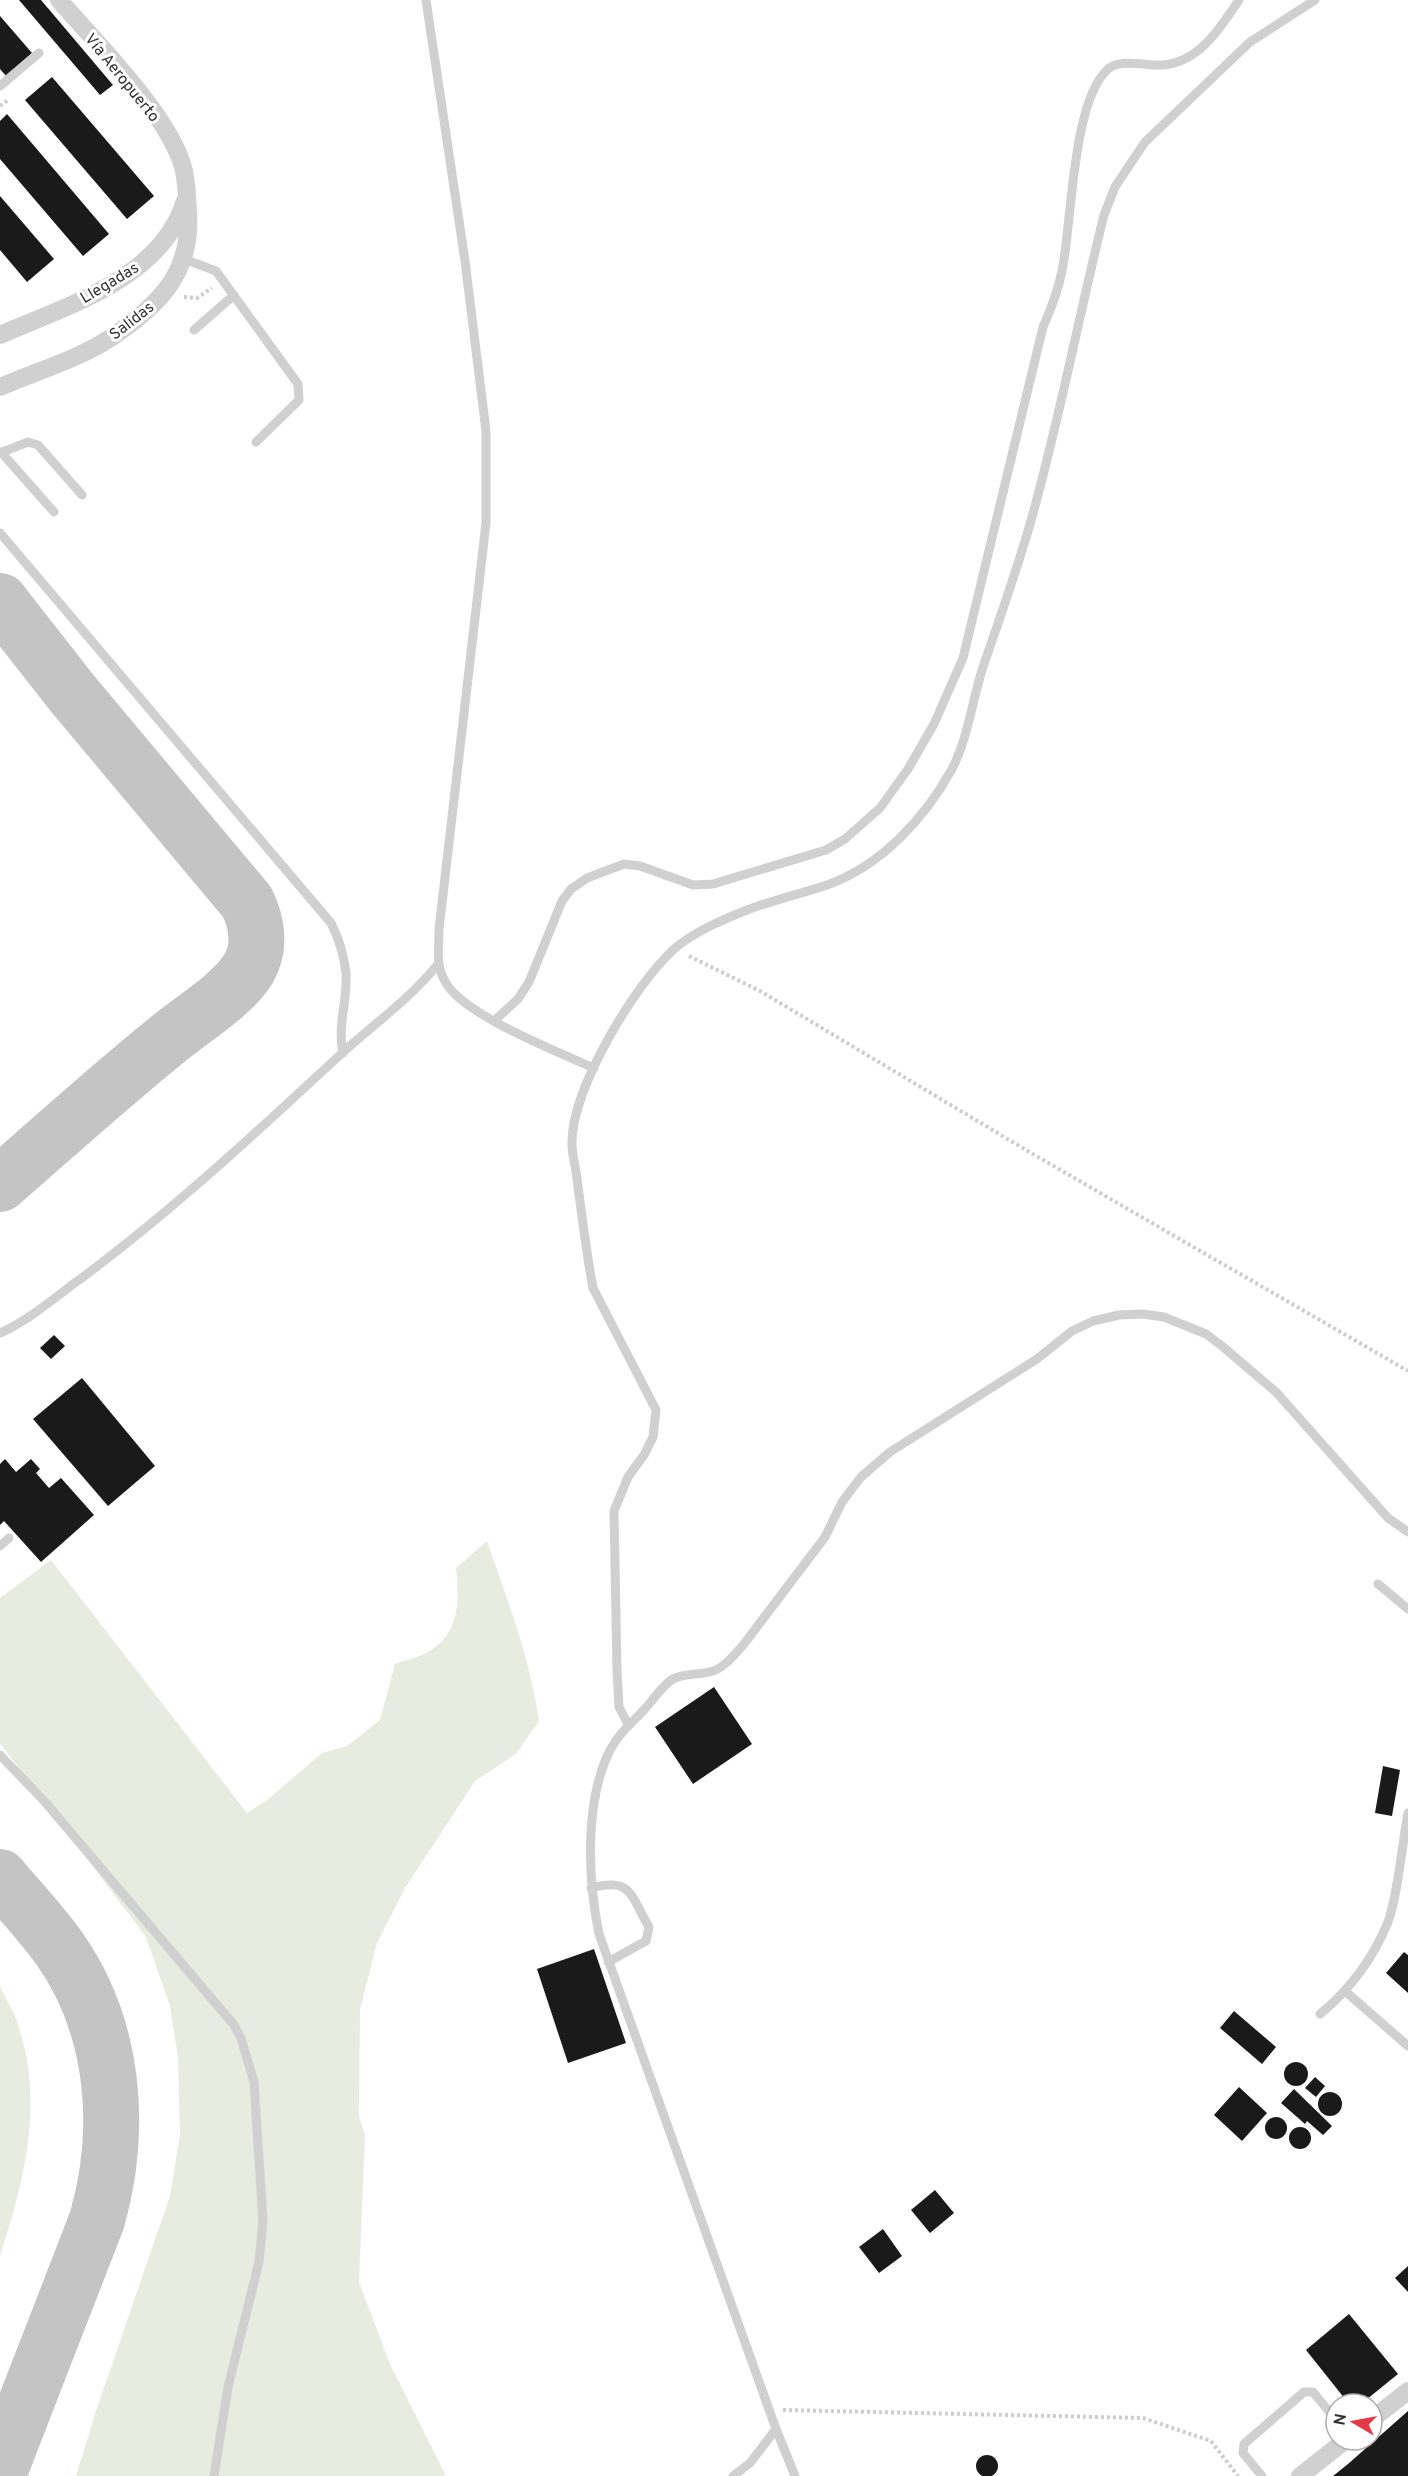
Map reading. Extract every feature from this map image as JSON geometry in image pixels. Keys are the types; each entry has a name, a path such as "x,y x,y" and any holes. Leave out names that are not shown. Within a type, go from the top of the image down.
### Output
{"street":[{"name":"Vía Aeropuerto","path":"59,0 155,114 177,151 187,194"},
{"name":"Salidas","path":"0,387 87,350 112,336 156,303 176,279 184,259 189,232 187,194"},
{"name":"Llegadas","path":"0,336 104,288 137,266 165,240 182,210 187,194"},
{"path":"1384,2410 1408,2391"},
{"path":"1300,2476 1331,2452"}],"lane":[{"path":"426,0 465,261 486,430 486,523 438,964 446,984 468,1006 594,1068"},
{"path":"495,1020 518,999 529,982 562,901 571,889 587,878 624,864 640,866 693,885 730,880 826,849 861,826 885,800 908,769 934,724 963,658 1043,327 1061,278 1077,148 1089,103 1100,79 1110,67 1124,64 1164,65 1199,50 1213,38 1239,0"},
{"path":"628,1724 619,1707 614,1511 628,1478 653,1437 656,1410 593,1288 571,1144 574,1117 594,1068 619,1021 645,983 674,948 709,927 748,909 829,884 852,873 883,853 922,815 951,769 960,749 983,667 1016,572 1034,512 1104,215 1115,187 1145,142 1250,42 1315,0"},
{"path":"0,86 39,53"},
{"path":"184,259 216,271 298,384 299,400 256,442"},
{"path":"194,330 234,295"},
{"path":"54,512 0,452 28,442 38,445 81,495"},
{"path":"0,533 331,923 340,943 346,974 340,1041 343,1053"},
{"path":"0,1333 22,1321 107,1258 244,1146 343,1053 421,985 438,964"},
{"path":"795,2476 769,2410 599,1934 591,1888 593,1815 599,1781 610,1750 628,1724 674,1679 712,1672 731,1659 825,1537 842,1502 868,1471 890,1452 1037,1359 1072,1331 1093,1321 1119,1315 1143,1314 1164,1317 1206,1334 1276,1392 1388,1518 1408,1532"},
{"path":"0,1546 9,1538"},
{"path":"1378,1584 1408,1609"},
{"path":"0,1755 45,1802 234,2025 248,2058 254,2082 263,2221 259,2262 228,2387 214,2476"},
{"path":"1320,2014 1346,1992 1380,1939 1389,1920 1408,1813"},
{"path":"591,1888 612,1882 626,1887 649,1927 646,1941 608,1962"},
{"path":"1346,1992 1408,2046"},
{"path":"1262,2476 1243,2453 1244,2444 1304,2392 1313,2392 1324,2405"},
{"path":"733,2476 750,2463 776,2429"}],"path":[{"path":"0,106 8,100"},
{"path":"674,948 760,991 1408,1371"},
{"path":"769,2410 1143,2418 1211,2441 1238,2476"}],"shaded area":[{"path":"487,1541 524,1652 539,1721 516,1754 475,1781 405,1888 377,1943 360,2010 359,2117 365,2134 359,2282 390,2364 446,2476 76,2476 170,2196 180,2134 178,2058 170,2006 146,1937 0,1743 0,1598 51,1560 247,1813 266,1801 322,1753 347,1746 380,1720 395,1664 427,1652 441,1642 448,1633 456,1613 458,1591 456,1568"},
{"path":"0,1986 17,2022 26,2057 30,2086 30,2114 28,2143 17,2200 0,2256"}],"building":[{"path":"19,0 41,0 113,85 100,95"},
{"path":"0,16 32,53 6,76 0,69"},
{"path":"52,77 154,196 127,219 25,100"},
{"path":"7,114 109,234 83,256 0,159 0,121"},
{"path":"0,196 54,259 27,282 0,250"},
{"path":"54,1335 65,1346 51,1359 40,1348"},
{"path":"82,1378 155,1466 108,1506 33,1419"},
{"path":"5,1459 16,1472 31,1459 40,1469 36,1473 49,1488 61,1478 94,1515 41,1562 4,1521 0,1525 0,1464"},
{"path":"714,1687 752,1744 693,1784 655,1727"},
{"path":"1383,1766 1400,1770 1392,1816 1375,1813"},
{"path":"594,1949 626,2043 568,2063 537,1969"},
{"path":"1404,1952 1408,1955 1408,1993 1386,1973"},
{"path":"1234,2011 1276,2047 1262,2064 1220,2028"},
{"path":"1291,2062 1301,2062 1308,2069 1308,2079 1301,2086 1291,2086 1284,2079 1284,2069"},
{"path":"1315,2077 1325,2086 1316,2097 1305,2088"},
{"path":"1239,2087 1267,2113 1242,2141 1214,2115"},
{"path":"1294,2089 1332,2126 1323,2135 1307,2121 1305,2124 1281,2103"},
{"path":"1330,2092 1335,2093 1341,2099 1341,2109 1335,2115 1330,2116 1325,2115 1319,2109 1318,2104 1319,2099 1325,2093"},
{"path":"1276,2117 1284,2120 1287,2128 1284,2136 1276,2139 1268,2136 1265,2128 1268,2120"},
{"path":"1300,2127 1308,2130 1311,2138 1308,2146 1300,2149 1292,2146 1289,2138 1292,2130"},
{"path":"935,2190 954,2213 930,2233 911,2210"},
{"path":"883,2229 902,2256 879,2273 859,2247"},
{"path":"1408,2266 1408,2292 1395,2278"},
{"path":"1349,2314 1398,2374 1376,2392 1339,2392 1306,2350"},
{"path":"1408,2411 1408,2476 1333,2476 1362,2452 1384,2452 1384,2432"},
{"path":"987,2455 995,2458 998,2466 995,2474 987,2477 979,2474 976,2466 979,2458"}],"taxiway":[{"path":"0,601 72,693 247,902 256,935 253,960 233,988 125,1075 0,1184"},
{"path":"0,1877 59,1948 78,1979 92,2011 102,2045 109,2080 111,2115 110,2150 97,2220 0,2470"}]}
